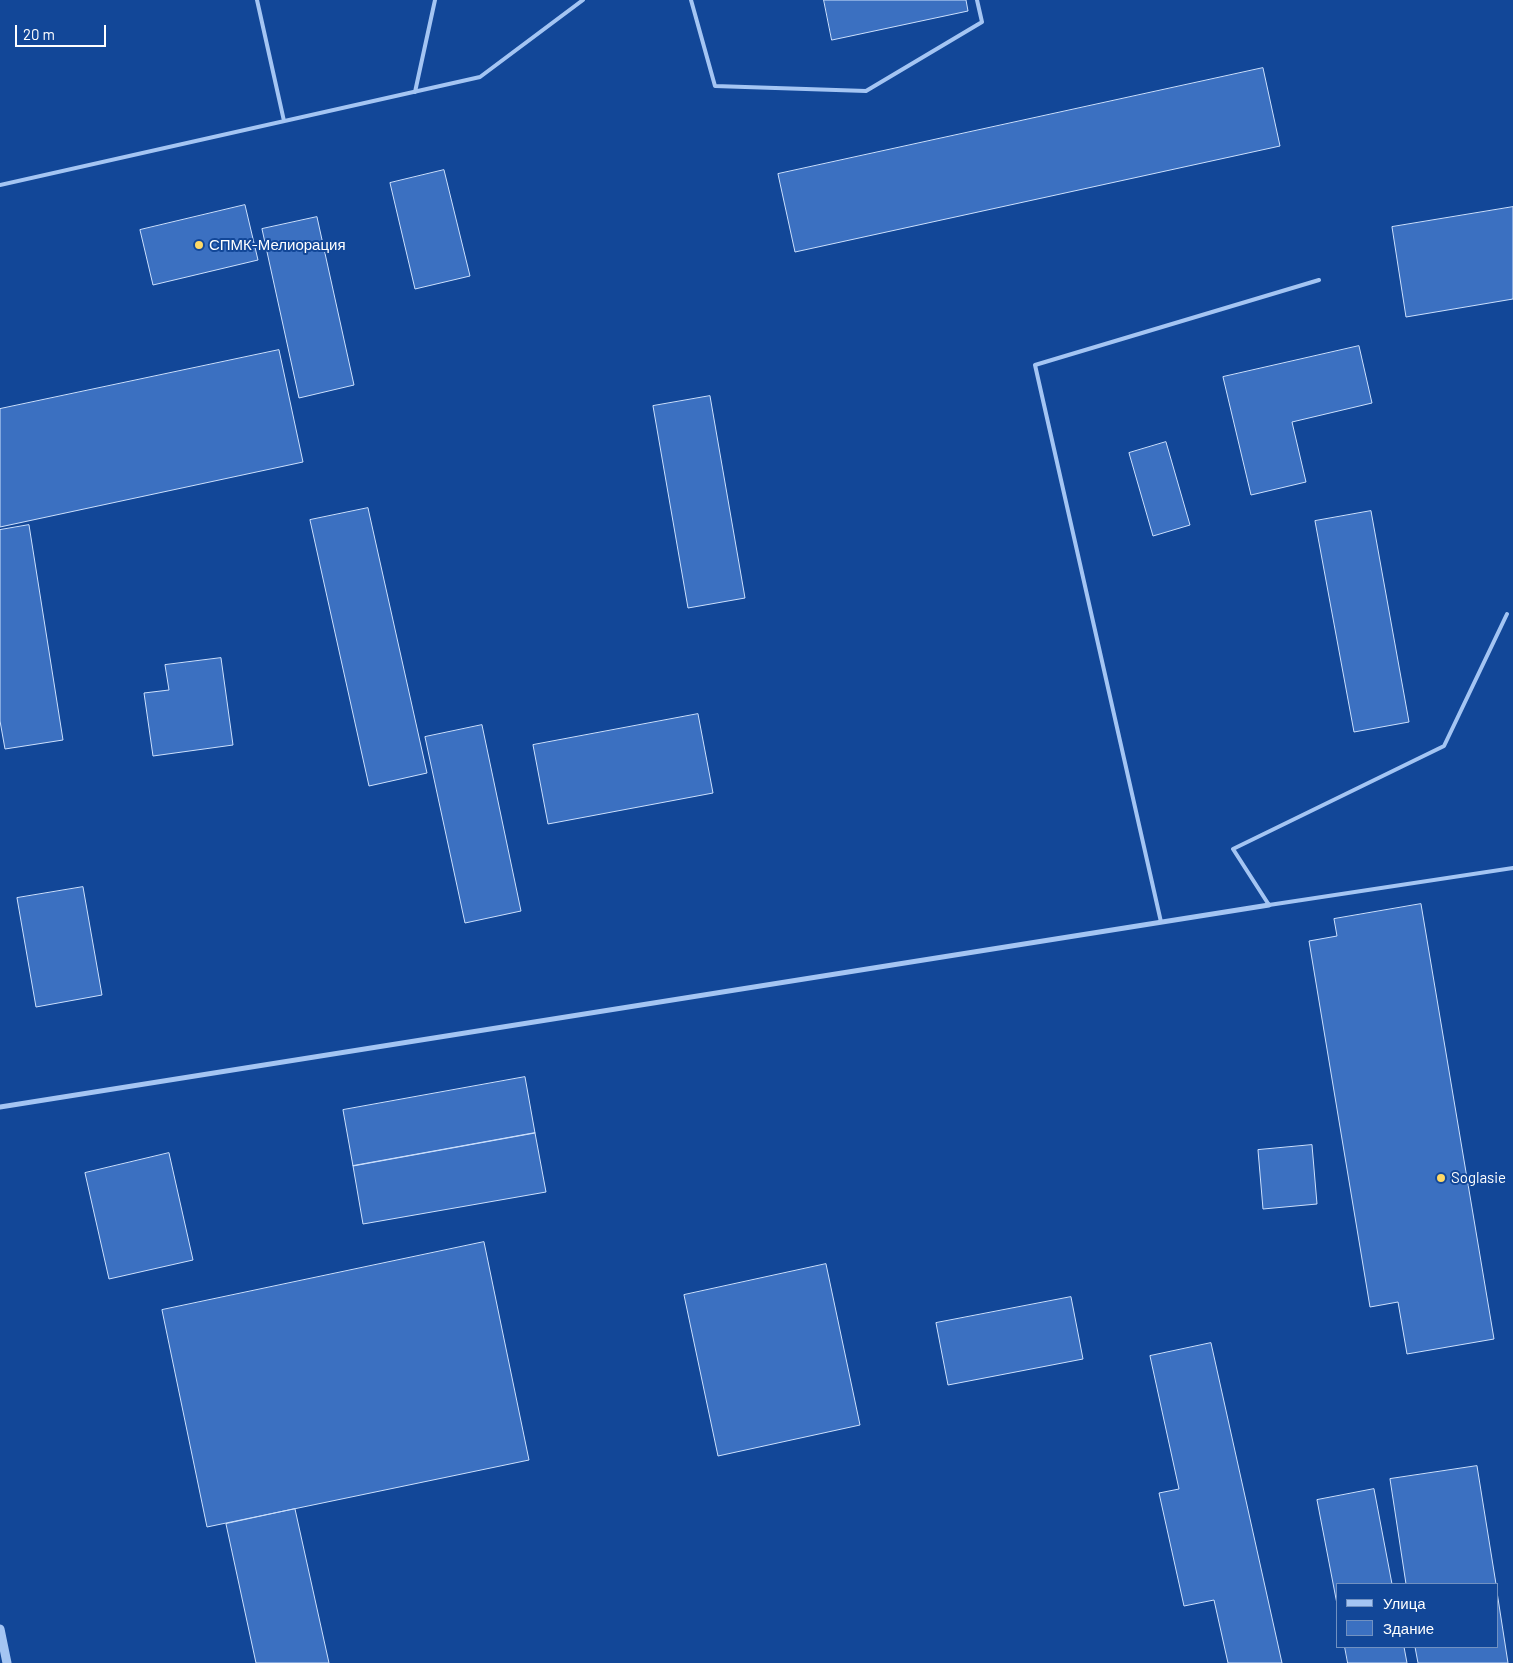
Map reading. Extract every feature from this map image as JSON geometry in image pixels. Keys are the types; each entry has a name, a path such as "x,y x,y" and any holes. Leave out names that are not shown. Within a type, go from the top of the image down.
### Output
{"street":[{"path":"0,1107 1268,905"},
{"path":"0,1629 7,1663"}],"lane":[{"path":"257,0 284,121"},
{"path":"415,92 435,0"},
{"path":"0,185 480,77 583,0"},
{"path":"691,0 715,86 866,91 982,22 977,0"},
{"path":"1161,922 1034,365 1319,280"},
{"path":"1508,614 1444,746 1233,849 1268,905 1513,868"}],"building":[{"path":"824,0 966,0 968,11 832,40"},
{"path":"1263,68 1280,146 795,252 778,174"},
{"path":"444,170 470,276 415,289 390,183"},
{"name":"СПМК-Мелиорация","path":"245,205 258,260 153,285 140,230"},
{"path":"1513,207 1513,299 1406,317 1392,227"},
{"path":"317,217 354,385 299,398 262,229"},
{"path":"1359,346 1372,403 1292,422 1306,482 1251,495 1223,377"},
{"path":"279,350 303,462 0,527 0,409"},
{"path":"710,396 745,598 688,608 653,406"},
{"path":"1166,442 1190,525 1153,536 1129,453"},
{"path":"368,508 427,773 369,786 310,520"},
{"path":"1371,511 1409,722 1354,732 1315,521"},
{"path":"29,525 63,740 5,749 0,721 0,530"},
{"path":"221,658 233,745 153,756 144,693 169,690 165,665"},
{"path":"698,714 713,793 548,824 533,745"},
{"path":"482,725 521,911 465,923 425,737"},
{"path":"83,887 102,995 36,1007 17,898"},
{"path":"1421,904 1494,1339 1407,1354 1398,1302 1370,1307 1309,941 1337,936 1334,919"},
{"path":"525,1077 535,1133 353,1166 343,1110"},
{"path":"535,1133 546,1192 363,1224 353,1166"},
{"path":"1312,1145 1317,1204 1263,1209 1258,1150"},
{"path":"169,1153 193,1260 109,1279 85,1173"},
{"path":"484,1242 529,1460 207,1527 162,1310"},
{"path":"826,1264 860,1425 718,1456 684,1295"},
{"path":"1071,1297 1083,1359 948,1385 936,1323"},
{"path":"1211,1343 1282,1663 1228,1663 1214,1600 1184,1606 1159,1493 1179,1489 1150,1356"},
{"path":"1477,1466 1496,1583 1406,1583 1390,1479"},
{"path":"1374,1489 1392,1583 1336,1583 1336,1599 1317,1500"},
{"path":"295,1509 329,1663 256,1663 226,1524"},
{"path":"1498,1598 1508,1663 1418,1663 1415,1648 1498,1648"},
{"path":"1345,1648 1404,1648 1407,1663 1348,1663"}],"place":[{"name":"СПМК-Мелиорация","path":"199,245"},
{"name":"Soglasie","path":"1441,1178"}]}
